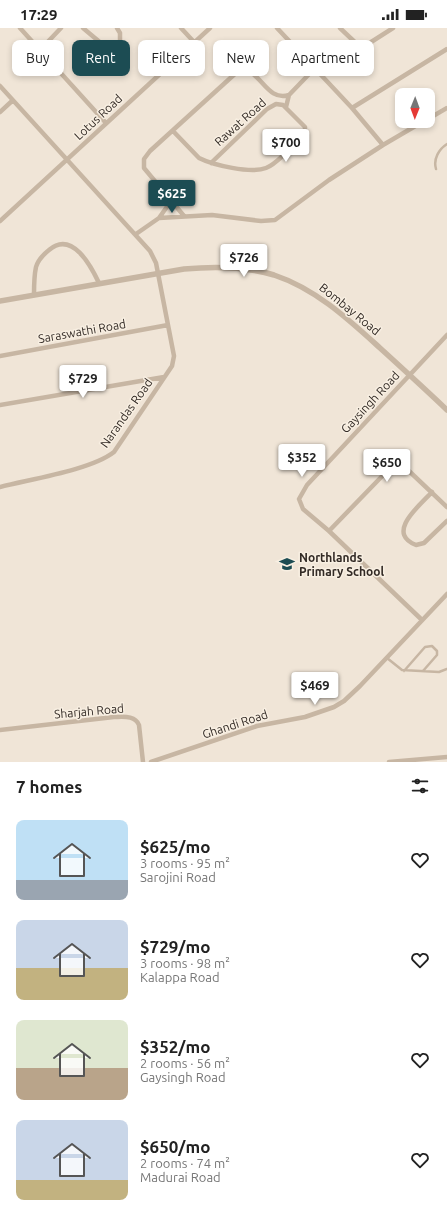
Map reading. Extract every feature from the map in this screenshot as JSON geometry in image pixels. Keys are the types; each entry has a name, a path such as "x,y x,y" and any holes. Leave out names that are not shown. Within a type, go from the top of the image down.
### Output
{"street":[{"path":"20,28 32,40"},
{"path":"50,40 61,28"},
{"path":"83,28 108,49 113,48 120,40 120,33 117,28"},
{"path":"181,28 192,40"},
{"name":"Lotus Road","path":"196,40 210,28"},
{"path":"340,28 354,43 361,46 393,28"},
{"path":"281,29 290,40"},
{"path":"352,108 447,49"},
{"path":"184,216 149,175 143,164 150,151 231,76 242,71 252,73 276,95 289,95"},
{"path":"64,75 106,123"},
{"name":"Lotus Road","path":"0,221 157,76"},
{"name":"Rawat Road","path":"286,107 289,95 307,76"},
{"path":"321,76 352,108 382,145"},
{"name":"Narandas Road","path":"0,86 12,101 136,234 154,257 173,345 174,361 114,452 105,459 0,487"},
{"path":"0,112 12,101"},
{"name":"Rawat Road","path":"173,131 199,158 211,163 255,170 266,168 271,165 303,138 305,134 303,124 286,107 279,104 267,109 211,163"},
{"path":"435,115 447,108"},
{"path":"160,218 221,215 262,221 276,220 314,190 382,145 412,128"},
{"path":"136,234 160,218 171,201"},
{"path":"34,295 35,276 38,262 47,251 59,244 68,244 77,249 93,271 99,283"},
{"name":"Bombay Road","path":"0,301 184,269 231,267 267,274 290,281 325,301 409,374 447,410"},
{"name":"Saraswathi Road","path":"0,356 168,325"},
{"name":"Gaysingh Road","path":"422,620 329,531 303,509 300,499 302,491 447,334"},
{"path":"0,405 164,377"},
{"path":"329,531 393,466 400,465 405,467 447,506"},
{"path":"432,492 405,523 403,531 406,537 416,545 424,543 447,521"},
{"name":"Ghandi Road","path":"151,762 257,726 322,712 350,696 447,594"},
{"name":"Sharjah Road","path":"0,730 114,717 131,717 138,721 143,762"},
{"path":"389,762 447,757"}],"lane":[{"path":"436,168 436,159 439,152 447,144"},
{"path":"404,671 425,647 432,646 438,651 437,656 422,671"},
{"path":"386,658 404,671 442,672 447,669"}],"place":[{"name":"Northlands Primary School","path":"287,564"}]}
